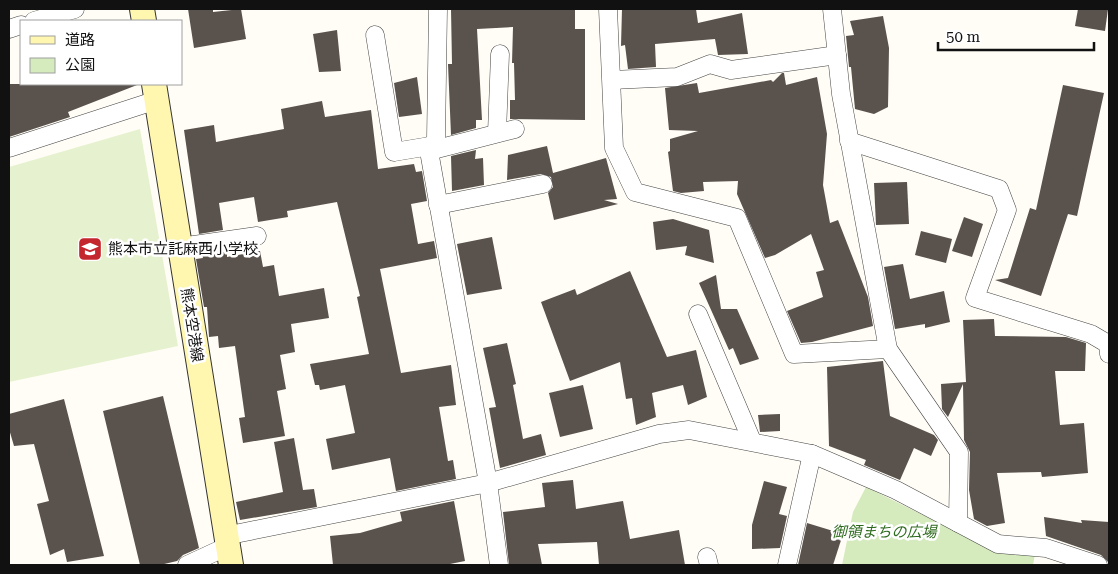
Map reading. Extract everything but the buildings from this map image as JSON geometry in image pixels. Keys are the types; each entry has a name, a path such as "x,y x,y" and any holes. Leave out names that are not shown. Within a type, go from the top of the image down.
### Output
{"main road":[{"name":"熊本空港線","path":"155,92 228,549"}],"street":[{"path":"37,20 75,9"},
{"path":"438,9 436,139 429,149 488,483 499,565"},
{"path":"608,9 614,148 635,192 737,218 794,354 888,349"},
{"path":"832,9 836,55 849,141 888,349 959,452 958,523"},
{"path":"375,35 394,152 429,149 514,129"},
{"path":"497,134 500,54"},
{"path":"612,80 677,78 710,64 731,70 836,55"},
{"path":"9,148 155,92"},
{"path":"849,141 998,189 1006,210 976,298 1091,334 1108,344 1109,354"},
{"path":"438,205 542,184"},
{"path":"180,248 257,236"},
{"path":"698,314 752,440"},
{"path":"187,565 228,549 488,483 674,431 689,430 752,440 812,454 896,490 998,544 1046,548 1098,565"},
{"path":"786,565 812,454"}],"green space":[{"path":"140,129 178,346 9,382 9,167"},
{"name":"御領まちの広場","path":"866,487 992,549 1035,554 1033,565 842,565 853,512"}],"place":[{"name":"熊本市立託麻西小学校","path":"90,249"}]}
